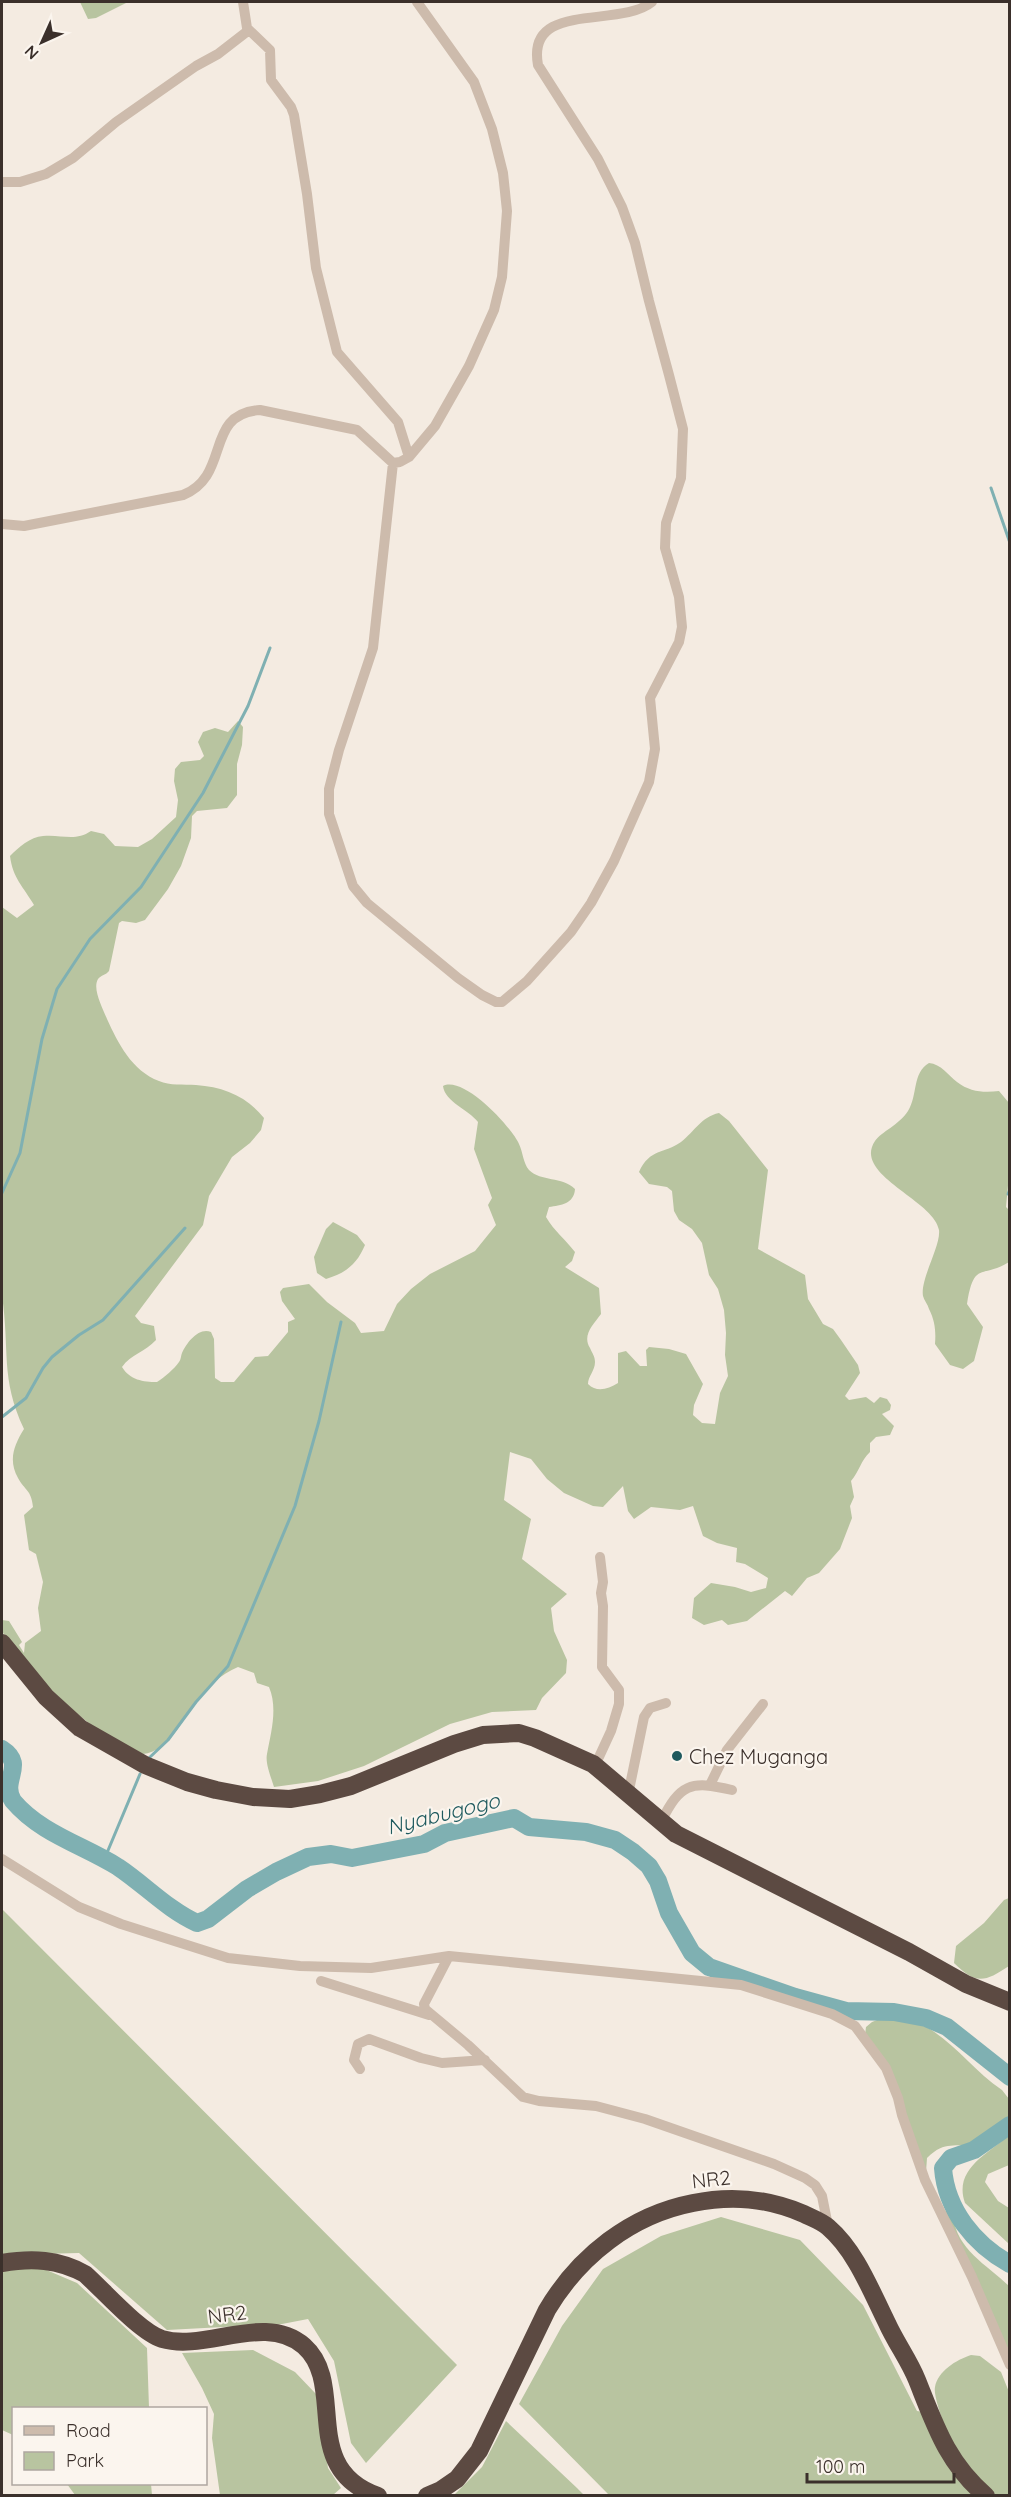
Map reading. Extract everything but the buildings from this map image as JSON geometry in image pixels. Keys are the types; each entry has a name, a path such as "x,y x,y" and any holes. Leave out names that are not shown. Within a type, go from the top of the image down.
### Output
{"highway":[{"path":"2,1643 46,1697 81,1728 145,1765 186,1782 253,1797 290,1799 320,1794 380,1775 454,1744 483,1735 519,1733 535,1738 594,1764 628,1796 676,1834 909,1952 966,1984 1010,2002"},
{"name":"NR2","path":"427,2496 449,2484 468,2466 479,2451 530,2344 560,2288 622,2230 644,2217 680,2205 728,2198 752,2198 774,2203 796,2210 828,2226 861,2269 916,2377 930,2413 957,2466 986,2496"},
{"name":"NR2","path":"2,2263 37,2259 74,2268 85,2274 145,2330 160,2338 172,2341 195,2340 269,2333 298,2342 315,2357 323,2386 333,2449 340,2469 359,2487 378,2496"}],"street":[{"path":"243,2 249,30 270,50 272,80 294,115 316,268 337,352 398,422 409,457"},
{"path":"393,463 409,457 435,426 469,366 494,310 502,277 507,210 503,173 492,129 474,82 417,2"},
{"path":"393,463 373,648 331,780 327,802 329,814 352,886 367,903 458,978 482,995 496,1002 502,1002 527,981 571,932 591,903 614,861 649,782 655,749 650,698 681,634 679,597 665,548 666,523 681,478 682,429 672,386 635,243 622,207 598,159 538,65 535,50 540,39 558,20 634,11 652,2"},
{"path":"2,182 20,182 46,174 73,158 110,127 196,66 218,54 249,30"},
{"path":"2,524 24,526 183,495 192,491 205,480 213,467 226,425 234,417 249,411 260,410 357,430 393,463"},
{"path":"594,1764 612,1731 619,1704 619,1690 602,1667 603,1606 601,1593 603,1582 600,1557"},
{"path":"628,1796 644,1718 650,1708 666,1703"},
{"path":"710,1785 727,1750 763,1704"},
{"path":"661,1822 671,1801 682,1789 697,1784 732,1790"},
{"path":"2,1859 79,1907 121,1924 228,1958 300,1966 371,1968 449,1956 741,1985 832,2014 855,2026 886,2068 925,2180 972,2277 1010,2365"},
{"path":"430,2015 424,2004 449,1956"},
{"path":"321,1981 430,2015 444,2024 485,2060 515,2091 530,2100 596,2106 645,2119 789,2170 815,2185 822,2196 828,2226"},
{"path":"360,2069 354,2060 358,2044 369,2039 421,2058 442,2062 485,2060"}],"green space":[{"path":"80,2 128,2 96,18 88,19"},
{"path":"238,721 243,727 242,745 237,764 237,795 227,808 197,811 192,816 191,838 181,866 168,889 145,920 136,923 122,921 119,923 109,971 96,983 99,999 116,1037 127,1055 141,1070 163,1083 206,1086 234,1094 250,1104 264,1118 261,1130 250,1143 232,1157 209,1196 203,1225 135,1316 141,1323 154,1326 156,1340 122,1367 125,1371 137,1379 157,1382 177,1365 190,1340 207,1331 211,1332 214,1339 215,1378 221,1382 234,1382 255,1357 268,1356 288,1332 288,1322 295,1319 282,1301 280,1292 283,1288 309,1284 327,1302 355,1323 361,1333 384,1331 397,1304 411,1289 430,1274 475,1251 496,1225 488,1205 492,1198 474,1149 478,1122 448,1097 443,1086 452,1085 474,1095 507,1126 519,1144 529,1170 539,1176 564,1182 575,1189 569,1201 549,1207 546,1217 575,1252 572,1261 565,1267 599,1288 601,1314 587,1339 595,1360 588,1381 591,1387 603,1389 618,1383 618,1353 626,1351 640,1366 647,1366 646,1350 649,1347 686,1354 703,1384 694,1405 693,1415 702,1423 715,1424 720,1393 728,1376 724,1310 718,1289 709,1275 702,1243 692,1229 679,1220 674,1211 672,1191 667,1187 649,1184 639,1172 643,1164 653,1155 675,1146 703,1121 719,1113 729,1121 768,1170 758,1249 805,1275 808,1299 823,1324 833,1329 858,1365 860,1373 845,1396 849,1400 866,1397 874,1403 880,1397 887,1399 891,1405 890,1410 882,1414 894,1426 890,1435 876,1437 870,1443 870,1452 851,1481 854,1497 850,1506 852,1518 840,1549 819,1573 807,1578 792,1596 785,1591 747,1621 728,1625 722,1620 704,1625 692,1618 694,1598 711,1583 751,1592 766,1588 768,1578 745,1564 736,1562 737,1548 717,1543 703,1536 693,1506 680,1510 651,1507 634,1519 628,1511 623,1486 603,1507 593,1506 564,1493 547,1479 531,1459 510,1452 504,1500 531,1519 522,1559 567,1594 551,1608 554,1631 567,1660 566,1673 542,1698 536,1710 492,1712 450,1724 364,1766 318,1781 274,1787 267,1758 273,1720 272,1695 269,1687 257,1683 254,1673 238,1667 220,1678 199,1697 167,1742 152,1752 143,1754 95,1728 44,1683 3,1633 2,1620 9,1621 22,1642 19,1645 24,1653 25,1643 41,1631 38,1608 43,1582 36,1554 29,1550 24,1515 33,1507 32,1501 13,1465 15,1447 24,1429 16,1411 9,1379 2,1296 2,907 17,918 34,905 16,877 10,856 29,840 43,836 74,837 91,831 104,834 115,846 138,847 152,839 176,817 178,800 174,781 175,769 181,762 200,760 204,756 198,742 203,732 215,728 228,732"},
{"path":"929,1063 941,1068 957,1082 972,1090 999,1091 1009,1103 1010,1164 1006,1207 1009,1210 1009,1262 980,1273 973,1281 967,1304 983,1327 974,1361 963,1369 950,1365 935,1344 934,1322 923,1296 939,1230 934,1219 924,1208 884,1176 875,1165 871,1153 878,1137 900,1121 908,1111 920,1072"},
{"path":"333,1222 357,1235 365,1245 350,1267 326,1279 317,1273 314,1257 326,1229"},
{"path":"1009,1898 1009,1966 987,1978 975,1978 954,1963 956,1946 984,1923 1004,1900"},
{"path":"2,1909 457,2365 366,2463 351,2443 334,2361 308,2319 282,2324 167,2330 79,2253 2,2255"},
{"path":"887,2016 906,2019 936,2033 1002,2090 1009,2099 1009,2117 993,2132 985,2139 975,2143 940,2148 927,2158 926,2172 905,2115 865,2035 866,2027"},
{"path":"1009,2135 1009,2165 988,2174 985,2182 998,2201 1009,2208 1009,2244 965,2203 963,2191 964,2181 975,2163"},
{"path":"939,2206 953,2216 960,2238 966,2247 1009,2286 1009,2362"},
{"path":"721,2217 800,2240 863,2305 917,2411 930,2413 987,2495 609,2495 519,2404 562,2326 603,2269 661,2236"},
{"path":"2,2266 44,2269 77,2283 147,2348 149,2407 12,2407 12,2435 2,2430"},
{"path":"253,2350 295,2372 316,2394 328,2468 341,2488 333,2495 220,2495 212,2438 214,2414 182,2353"},
{"path":"971,2355 980,2356 1001,2372 1009,2392 1009,2495 992,2495 966,2469 951,2442 937,2404 935,2387 940,2376 954,2363"},
{"path":"506,2421 584,2495 454,2495 482,2467"},
{"path":"68,2485 151,2485 152,2495 75,2495"}],"waterway":[{"path":"991,488 1010,543"},
{"path":"2,1193 20,1153 42,1039 57,989 90,939 141,887 203,793 248,706 270,648"},
{"path":"1008,1194 1010,1189"},
{"path":"2,1417 26,1398 52,1357 79,1335 103,1320 185,1228"},
{"path":"149,1758 168,1740 196,1702 228,1666 295,1506 319,1421 341,1322"},
{"name":"Nyabugogo","path":"2,1749 12,1761 10,1793 13,1801 24,1812 49,1831 118,1867 176,1911 197,1923 208,1919 247,1889 308,1857 331,1854 352,1858 424,1844 445,1833 514,1818 529,1827 586,1832 615,1840 633,1852 649,1866 658,1881 669,1913 692,1953 709,1967 795,1997 846,2011 894,2012 926,2018 947,2027 1010,2077"},
{"path":"104,1860 140,1774"},
{"name":"Nyabugogo","path":"1010,2125 974,2150 951,2158 943,2168 950,2198 964,2225 985,2247 1010,2264"}],"place":[{"name":"Chez Muganga","path":"677,1756"}]}
